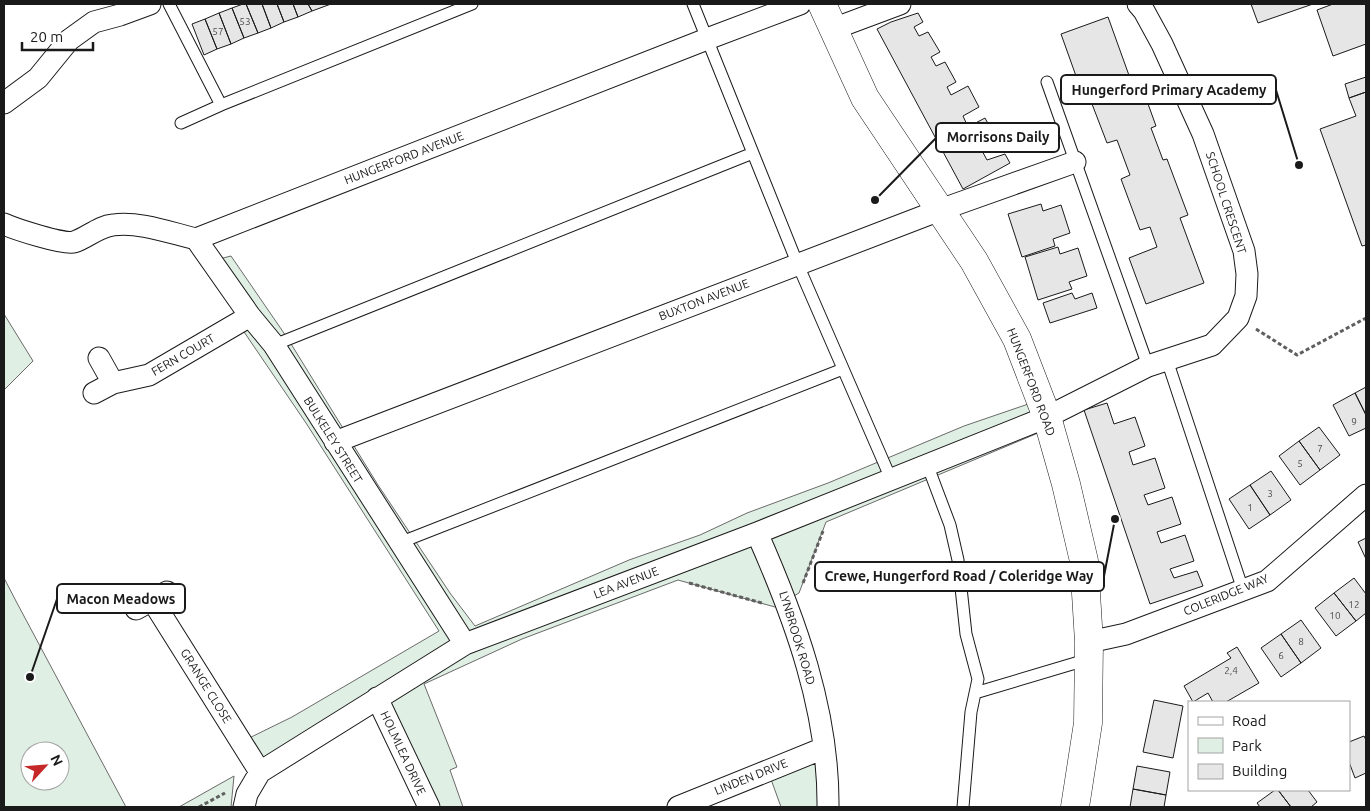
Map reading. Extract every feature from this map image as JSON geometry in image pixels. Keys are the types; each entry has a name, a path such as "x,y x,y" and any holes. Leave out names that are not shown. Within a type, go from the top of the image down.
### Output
{"street":[{"path":"4,103 38,78 70,40 94,22 150,4"},
{"name":"HUNGERFORD AVENUE","path":"196,239 800,4"},
{"name":"HUNGERFORD ROAD","path":"822,4 865,98 974,261 1017,338 1047,417 1066,484 1084,561 1089,651 1088,723 1075,807"},
{"path":"833,29 900,4"},
{"name":"SCHOOL CRESCENT","path":"1047,417 1157,363 1212,345 1238,318 1246,296 1247,274 1244,251 1203,134 1162,44 1144,10 1138,4"},
{"name":"BUXTON AVENUE","path":"335,442 940,210 1075,162"},
{"path":"4,224 52,239 73,243 111,224 130,224 196,239"},
{"name":"BULKELEY STREET","path":"196,239 250,316 274,345 465,644"},
{"name":"FERN COURT","path":"94,393 113,383 149,375 250,316"},
{"path":"99,358 113,383"},
{"name":"LEA AVENUE","path":"244,807 247,794 260,772 465,644 757,533 1047,417"},
{"name":"COLERIDGE WAY","path":"1089,651 1126,634 1267,581 1366,495"},
{"name":"LYNBROOK ROAD","path":"757,533 780,584 808,666 824,748 828,807"},
{"name":"GRANGE CLOSE","path":"152,600 260,772"},
{"name":"HOLMLEA DRIVE","path":"378,698 429,807"},
{"name":"LINDEN DRIVE","path":"678,807 824,748"}],"lane":[{"path":"169,4 221,105"},
{"path":"181,123 221,105 472,4"},
{"path":"693,4 798,265 891,479"},
{"path":"1047,82 1075,162 1157,363 1243,590"},
{"path":"274,345 753,154"},
{"path":"399,543 843,369"},
{"path":"928,464 950,524 958,560 966,634 978,679 971,712 963,807"},
{"path":"975,693 1089,651"}],"path":[{"path":"1238,318 1297,355 1366,318"}],"green space":[{"path":"231,256 288,339 378,485 450,593 475,626 629,560 700,535 747,513 828,483 964,426 1040,400 1050,428 826,522 799,593 775,607 678,580 522,639 424,684 457,767 450,770 463,807 429,807 377,698 260,772 241,742 292,717 439,631 306,423 238,323 249,316 211,261"},
{"path":"4,314 33,361 4,390"},
{"path":"4,578 126,807 4,807"},
{"path":"824,748 828,807 781,807 768,771"},
{"path":"234,776 231,807 179,807"}],"building":[{"path":"246,4 258,33 244,38 232,8"},
{"path":"246,4 262,4 271,28 258,33"},
{"path":"262,4 277,4 284,22 271,28"},
{"path":"277,4 293,4 298,17 284,22"},
{"path":"293,4 308,4 312,11 298,17"},
{"path":"308,4 331,4 312,11"},
{"path":"1251,4 1313,4 1258,23"},
{"path":"1333,4 1366,4 1366,44 1333,56 1317,10"},
{"path":"232,8 244,38 231,44 219,13"},
{"path":"219,13 231,44 217,49 205,19"},
{"path":"918,13 923,22 914,27 919,36 928,32 940,52 931,57 936,66 945,62 956,82 947,87 951,95 968,86 979,107 963,116 968,127 985,118 996,138 980,147 987,160 1005,154 1010,163 963,189 877,29"},
{"path":"1108,17 1135,92 1143,90 1156,126 1151,128 1163,160 1167,159 1188,215 1180,218 1204,283 1146,304 1129,258 1157,247 1150,227 1140,230 1121,179 1130,175 1117,140 1107,143 1092,104 1099,101 1094,86 1081,90 1061,34"},
{"path":"205,19 217,49 204,55 192,24"},
{"path":"1366,77 1366,92 1349,98 1345,84"},
{"path":"1366,92 1366,245 1362,246 1320,129 1356,116 1349,98"},
{"path":"1041,204 1043,211 1061,205 1070,233 1053,239 1055,246 1022,257 1008,214"},
{"path":"1058,247 1060,254 1078,248 1087,276 1069,282 1072,289 1038,300 1025,257"},
{"path":"1072,293 1075,299 1092,293 1097,308 1050,323 1043,303"},
{"path":"1366,387 1366,415 1355,393"},
{"path":"1355,393 1366,415 1366,428 1349,436 1333,405"},
{"path":"1107,403 1114,424 1135,417 1145,446 1129,452 1133,465 1155,458 1165,488 1144,495 1148,505 1172,497 1181,524 1157,532 1161,543 1185,535 1194,561 1170,569 1174,578 1197,571 1203,586 1150,604 1084,410"},
{"path":"1319,427 1340,455 1320,470 1299,441"},
{"path":"1299,441 1320,470 1300,485 1279,456"},
{"path":"1271,471 1291,500 1270,515 1250,485"},
{"path":"1250,485 1270,515 1249,529 1229,499"},
{"path":"1366,538 1366,559 1358,542"},
{"path":"1354,578 1366,594 1366,613 1356,621 1334,593"},
{"path":"1334,593 1356,621 1336,636 1315,608"},
{"path":"1301,620 1321,648 1301,663 1281,634"},
{"path":"1281,634 1301,663 1281,677 1261,648"},
{"path":"1237,647 1259,683 1228,701 1212,701 1208,693 1192,701 1184,686 1231,658 1227,653"},
{"path":"1154,700 1183,706 1173,758 1143,752"},
{"path":"1364,736 1366,740 1366,773 1355,778 1350,765 1350,742"},
{"path":"1137,766 1170,772 1166,795 1133,789"},
{"path":"1133,789 1166,795 1164,807 1130,807"},
{"path":"1274,791 1279,791 1291,807 1260,807 1257,803"},
{"path":"1279,791 1309,791 1317,802 1311,807 1291,807"}],"place":[{"name":"Hungerford Primary Academy","path":"1299,165"},
{"name":"Morrisons Daily","path":"875,200"},
{"name":"Crewe, Hungerford Road / Coleridge Way","path":"1115,519"},
{"name":"Macon Meadows","path":"30,677"}]}
